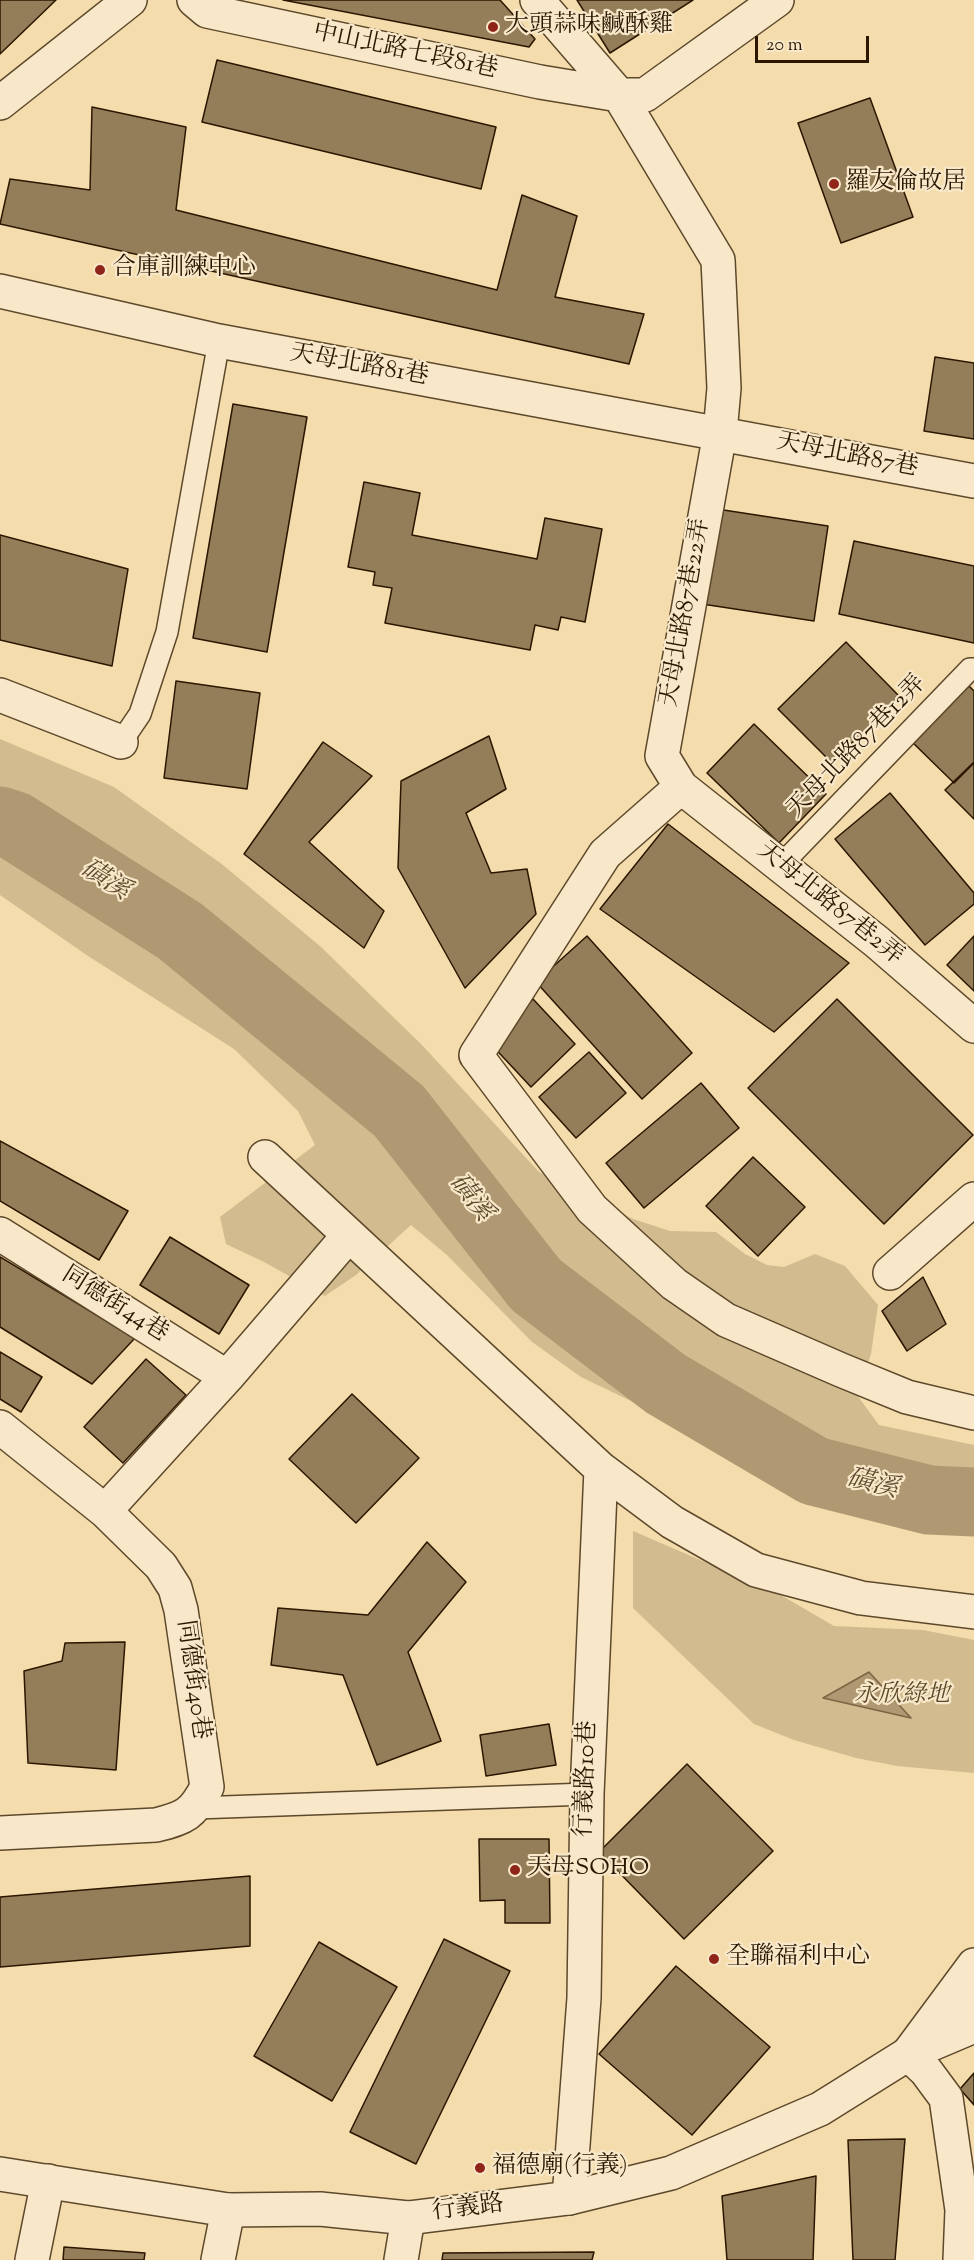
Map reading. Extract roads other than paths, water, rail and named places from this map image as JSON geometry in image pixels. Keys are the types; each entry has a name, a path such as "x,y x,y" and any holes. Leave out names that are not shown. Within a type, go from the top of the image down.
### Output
{"street":[{"path":"0,103 130,0"},
{"name":"中山北路七段81巷","path":"194,0 207,11 540,82 620,95 645,95 777,0"},
{"path":"537,0 620,95 718,260 724,388 720,433"},
{"name":"天母北路81巷","path":"0,291 219,341 720,433"},
{"name":"天母北路87巷","path":"720,433 974,482"},
{"name":"天母北路87巷22弄","path":"681,787 662,756 720,433"},
{"path":"0,695 121,742"},
{"path":"681,787 605,854 476,1055 592,1209 674,1284 726,1320 841,1370 907,1397 974,1413"},
{"name":"天母北路87巷2弄","path":"681,787 877,942 974,1026"},
{"path":"265,1157 601,1468 672,1522 756,1570 861,1598 974,1612"},
{"path":"891,1273 974,1199"},
{"name":"同德街44巷","path":"0,1234 227,1377"},
{"path":"105,1511 227,1377 349,1235"},
{"name":"同德街40巷","path":"0,1427 105,1511 161,1566 175,1588 181,1610 207,1787 196,1808"},
{"name":"行義路10巷","path":"569,2198 584,1998 587,1794 601,1468"},
{"path":"0,1833 156,1825 179,1819 196,1808"},
{"path":"908,2054 974,1965"},
{"path":"908,2054 974,1990"},
{"path":"908,2054 974,2026"},
{"path":"908,2054 926,2071 946,2098 962,2210 960,2260"},
{"name":"行義路","path":"0,2174 228,2210 320,2209 408,2218 569,2198 671,2173 820,2109 908,2054"},
{"path":"32,2260 48,2181"},
{"path":"218,2260 228,2210"},
{"path":"401,2260 408,2218"}],"lane":[{"path":"121,742 140,714 166,632 219,341"},
{"name":"天母北路87巷12弄","path":"780,866 970,669 974,669"},
{"path":"196,1808 587,1794"}],"waterway":[{"name":"磺溪","path":"0,821 15,826 180,931 399,1111 536,1285 666,1384 814,1471 929,1500 974,1502"}],"place":[{"name":"大頭蒜味鹹酥雞","path":"493,27"},
{"name":"羅友倫故居","path":"834,184"},
{"name":"合庫訓練中心","path":"100,270"},
{"name":"天母SOHO","path":"515,1870"},
{"name":"全聯福利中心","path":"714,1959"},
{"name":"福德廟(行義)","path":"480,2168"}],"park label":[{"name":"永欣綠地","path":"902,1697"}]}
